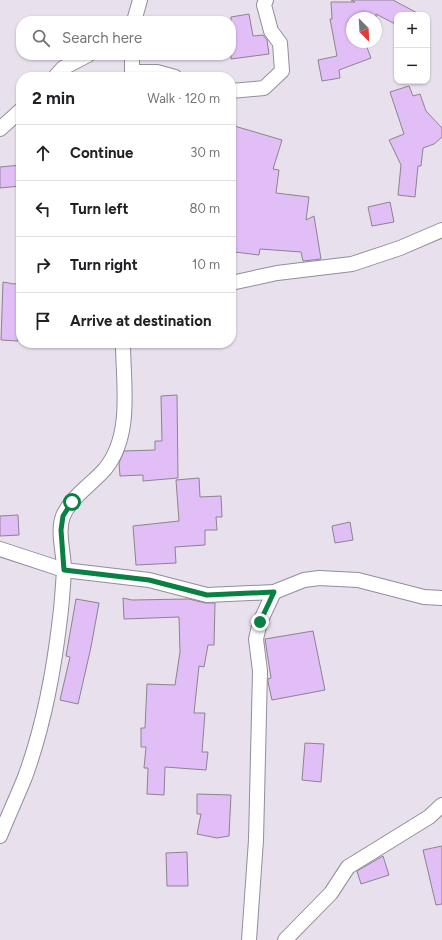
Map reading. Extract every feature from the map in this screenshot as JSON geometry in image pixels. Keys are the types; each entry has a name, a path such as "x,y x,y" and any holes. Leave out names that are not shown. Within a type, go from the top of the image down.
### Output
{"street":[{"path":"135,16 140,0"},
{"path":"236,91 264,88 282,71 280,43 271,31 264,5 266,0"},
{"path":"59,72 63,68 78,60"},
{"path":"132,60 132,72"},
{"path":"0,129 16,115"},
{"path":"236,282 277,274 352,264 400,248 442,230"},
{"path":"0,836 25,777 40,729 58,635 64,570 61,530 63,516 72,502 106,468 116,451 120,437 123,424 123,348"},
{"path":"0,549 64,570 149,580 207,595 274,592 304,580 320,578 358,580 424,597 442,598"},
{"path":"249,940 256,840 260,686 260,671 256,639 260,622 274,592"},
{"path":"285,940 331,893 348,867 429,817 442,805"}],"building":[{"path":"351,0 393,0 415,12 394,12 394,23 382,17 382,12 346,12 346,48 367,48 371,58 339,70 340,78 322,81 318,60 337,56 330,19 332,19 331,2 355,2"},
{"path":"249,14 253,36 263,35 267,40 269,54 236,58 236,16"},
{"path":"409,86 413,96 420,94 426,111 442,128 442,137 434,144 423,148 421,166 418,166 415,197 398,195 401,165 389,140 404,134 390,92"},
{"path":"236,126 282,140 273,169 279,170 276,193 309,197 306,220 314,216 321,259 303,261 301,252 260,249 259,255 236,252"},
{"path":"16,165 16,186 0,188 0,167"},
{"path":"390,202 394,222 372,226 368,207"},
{"path":"3,282 16,284 16,341 1,340"},
{"path":"177,395 178,478 143,481 143,475 120,476 119,463 124,451 155,450 155,441 162,441 161,396"},
{"path":"199,478 200,497 221,496 222,517 216,517 217,530 205,530 205,545 175,547 176,563 136,565 133,526 179,521 176,480"},
{"path":"18,515 19,535 0,536 0,516"},
{"path":"350,522 353,540 335,543 332,526"},
{"path":"123,598 132,600 189,599 205,603 215,603 214,645 208,645 204,667 199,666 194,713 205,713 202,752 208,752 206,770 165,767 164,795 147,794 148,768 144,768 146,747 141,747 141,728 145,728 147,684 175,685 180,652 179,617 124,619"},
{"path":"76,599 99,603 78,704 60,700 70,657 66,656"},
{"path":"313,631 325,690 272,700 268,682 268,679 271,678 265,639"},
{"path":"305,743 324,744 321,782 302,780"},
{"path":"197,794 231,795 229,836 217,838 197,834 201,814 197,814"},
{"path":"442,846 442,904 436,905 423,850"},
{"path":"187,852 188,886 167,886 166,853"},
{"path":"383,856 389,875 361,884 357,871"}],"route":[{"path":"72,502 63,516 61,530 64,570 149,580 207,595 274,592 260,622"}]}
